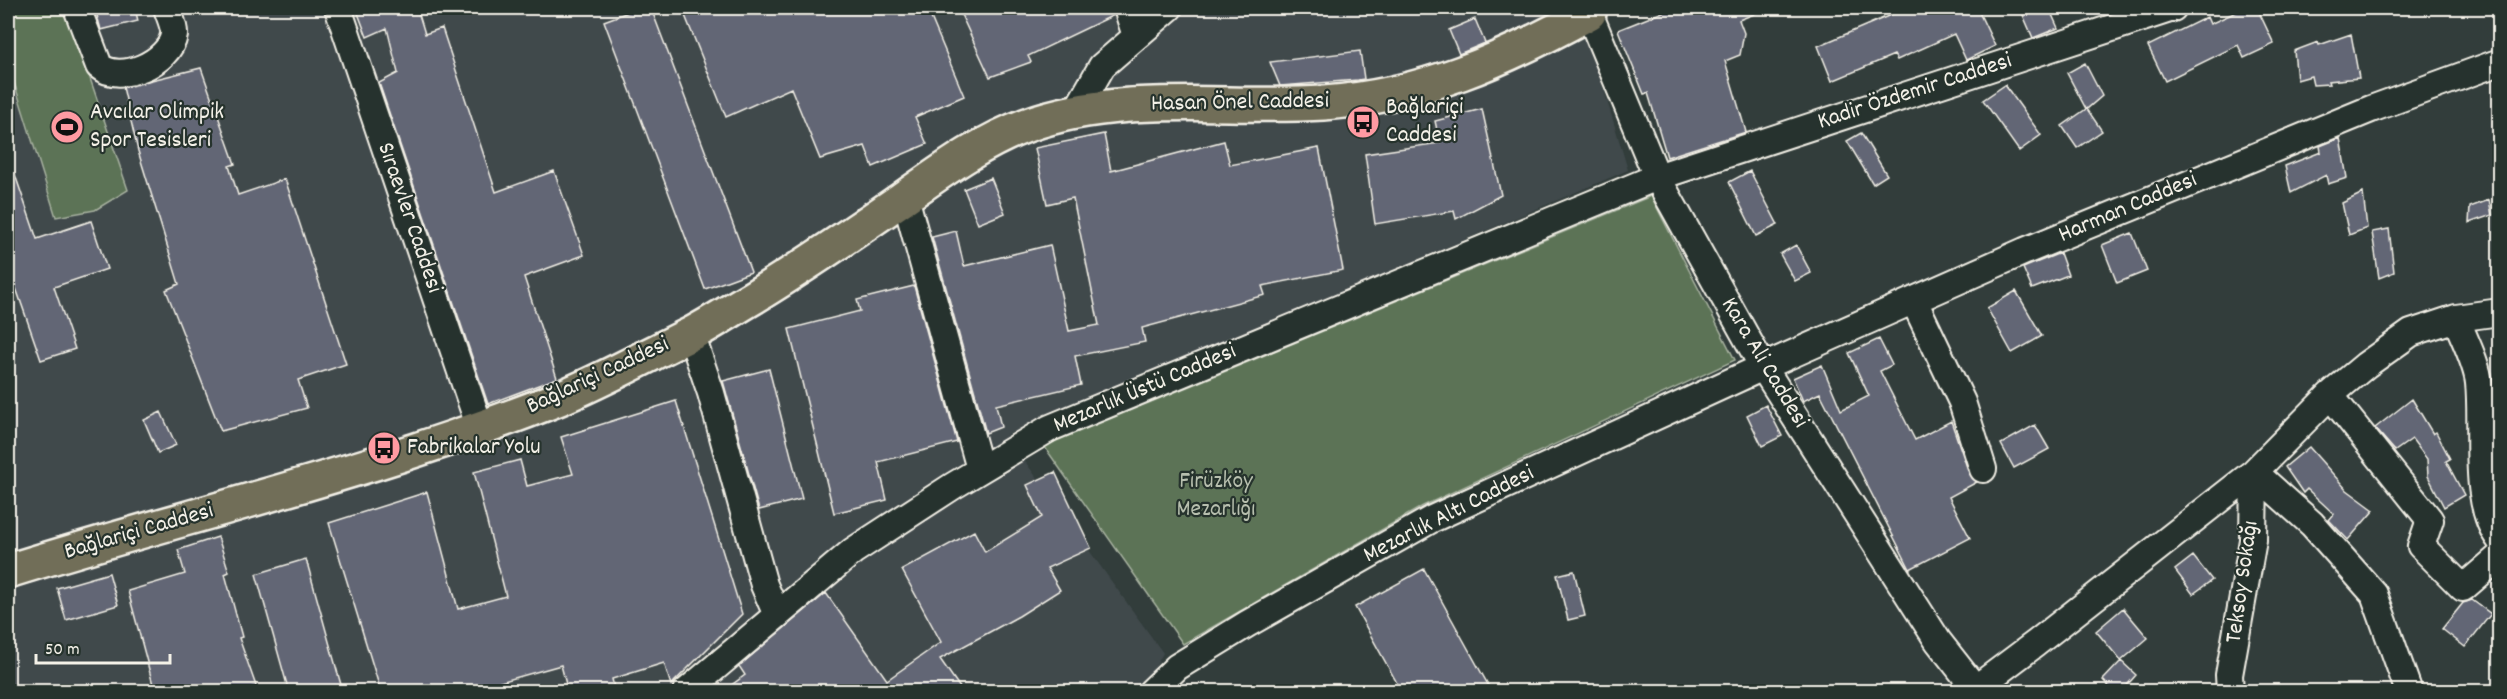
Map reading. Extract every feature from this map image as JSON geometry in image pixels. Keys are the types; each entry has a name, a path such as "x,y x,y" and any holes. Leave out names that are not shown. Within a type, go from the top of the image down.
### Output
{"main road":[{"name":"Hasan Önel Caddesi","path":"1077,110 1135,104 1322,103 1380,97 1438,82 1522,50 1594,9"},
{"name":"Bağlariçi Caddesi","path":"8,571 306,484 480,428 559,398 691,334 810,262 979,146 1026,125 1077,110"}],"street":[{"path":"77,8 99,66 111,73 124,72 155,63 166,51 174,32 167,8"},
{"name":"Sıraevler Caddesi","path":"338,8 480,428"},
{"path":"1126,8 1136,36"},
{"path":"1077,110 1102,66 1169,8"},
{"name":"Kadir Özdemir Caddesi","path":"1657,177 2173,8"},
{"name":"Kara Ali Caddesi","path":"1594,9 1657,177 1763,367 1938,641 1976,691"},
{"name":"Harman Caddesi","path":"1763,367 2025,251 2228,166 2371,109 2499,62"},
{"name":"Mezarlık Üstü Caddesi","path":"686,692 853,550 980,469 1050,428 1657,177"},
{"path":"905,196 980,469"},
{"path":"1914,301 1962,402 1983,469"},
{"path":"1976,691 2254,472 2330,395 2366,365 2411,333 2456,318 2499,312"},
{"path":"2456,318 2479,380 2481,478 2491,528 2499,540"},
{"path":"691,334 711,393 764,585 777,615"},
{"name":"Mezarlık Altı Caddesi","path":"1151,692 1177,667 1247,624 1432,519 1763,367"},
{"path":"2330,395 2430,520 2421,546 2463,588 2499,556"},
{"path":"2254,472 2312,525 2374,594 2409,692"},
{"name":"Teksoy Sokağı","path":"2230,692 2229,675 2253,540 2254,472"}],"shaded area":[{"path":"8,8 1579,8 1628,170 1006,435 1163,653 1142,691 8,691"}],"green space":[{"name":"Avcılar Olimpik Spor Tesisleri","path":"8,8 66,8 128,190 95,210 56,217 8,63"},
{"name":"Firüzköy Mezarlığı","path":"1651,196 1735,360 1423,506 1183,644 1044,446"}],"building":[{"path":"95,8 135,8 138,21 101,30"},
{"path":"356,8 417,8 425,34 442,28 496,192 554,171 584,255 524,277 557,378 488,404 379,83 398,73 387,28 367,37"},
{"path":"639,8 651,8 751,272 705,289 604,21"},
{"path":"682,8 927,8 964,96 915,117 927,144 873,167 865,146 820,159 791,88 726,117"},
{"path":"958,8 1112,8 1114,15 1028,56 1031,62 990,77"},
{"path":"1673,8 1769,8 1739,20 1744,33 1740,55 1725,61 1746,132 1667,157 1648,93 1644,94 1618,30"},
{"path":"1907,8 1977,8 1995,46 1966,60 1954,34 1897,60 1894,55 1832,81 1818,46"},
{"path":"2020,8 2049,8 2058,28 2033,38"},
{"path":"2245,8 2257,8 2274,44 2244,58 2238,45 2165,81 2148,46 2207,17 2210,24"},
{"path":"1475,19 1485,43 1459,54 1449,30"},
{"path":"2351,34 2359,78 2313,85 2311,76 2297,80 2294,51"},
{"path":"1360,51 1364,79 1358,80 1280,86 1270,62"},
{"path":"2085,63 2102,96 2087,109 2102,131 2077,148 2062,126 2086,109 2067,73"},
{"path":"201,68 235,164 229,166 238,195 285,179 346,364 298,380 307,408 221,431 166,290 179,284 138,151 123,87"},
{"path":"2005,85 2041,135 2019,151 1983,100"},
{"path":"1482,109 1501,195 1456,219 1454,211 1375,224 1365,154 1440,143 1435,121"},
{"path":"1861,133 1887,175 1873,184 1847,141"},
{"path":"1104,134 1111,171 1224,141 1230,165 1319,148 1343,270 1262,286 1265,295 1142,328 1145,342 1075,356 1081,385 996,405 1001,427 986,433 932,237 956,231 964,266 1050,245 1069,331 1099,325 1073,198 1047,204 1035,148"},
{"path":"2340,138 2347,178 2328,184 2326,175 2291,193 2285,166 2321,152 2320,146"},
{"path":"8,160 10,160 37,239 91,221 107,269 54,287 75,349 41,360 8,265"},
{"path":"1750,171 1778,225 1756,236 1729,182"},
{"path":"991,178 1005,213 978,224 964,189"},
{"path":"2363,193 2367,228 2349,235 2342,203"},
{"path":"2489,200 2492,215 2469,223 2470,207"},
{"path":"2389,229 2394,272 2379,278 2372,232"},
{"path":"2132,233 2147,271 2117,283 2102,245"},
{"path":"1796,245 1811,273 1795,281 1780,254"},
{"path":"2060,253 2068,275 2032,289 2023,268"},
{"path":"914,286 957,442 878,462 887,500 834,513 789,329 860,311 857,300"},
{"path":"2016,291 2042,336 2012,353 1987,308"},
{"path":"1879,339 1892,365 1880,371 1915,440 1951,421 1969,473 1977,482 1949,497 1970,538 1910,569 1820,393 1803,401 1793,378 1822,365 1841,410 1869,396 1849,353"},
{"path":"769,369 802,499 759,510 723,381"},
{"path":"2412,399 2433,434 2436,432 2450,459 2446,461 2464,495 2444,507 2428,476 2427,459 2412,439 2395,451 2375,428"},
{"path":"676,401 742,614 671,685 664,663 612,679 615,692 568,692 561,665 479,688 480,692 381,692 329,523 427,492 458,609 506,596 474,472 520,460 527,486 573,474 561,437"},
{"path":"1766,405 1782,436 1762,446 1747,415"},
{"path":"161,412 176,445 158,453 144,420"},
{"path":"2035,425 2049,449 2014,468 2001,444"},
{"path":"2309,447 2347,490 2374,510 2348,540 2329,520 2334,514 2307,489 2303,493 2285,467"},
{"path":"1055,472 1091,548 1047,568 1060,590 1019,616 940,659 963,692 722,692 745,675 739,666 826,593 887,680 941,642 902,570 974,531 985,552 1042,517 1027,485"},
{"path":"218,537 229,572 225,574 242,637 239,638 256,686 250,688 251,692 155,692 128,591 185,574 178,550"},
{"path":"2193,556 2212,580 2193,594 2175,570"},
{"path":"306,559 343,692 289,692 256,574"},
{"path":"1424,569 1492,692 1402,692 1355,607"},
{"path":"1574,571 1585,616 1568,620 1557,575"},
{"path":"109,573 118,605 66,620 57,588"},
{"path":"2472,600 2491,614 2465,647 2442,629 2463,603"},
{"path":"2123,608 2148,638 2121,661 2096,631"},
{"path":"2121,661 2136,675 2121,692 2114,692 2103,680"}],"place":[{"name":"Bağlariçi Caddesi","path":"1363,122"},
{"name":"Avcılar Olimpik Spor Tesisleri","path":"67,127"},
{"name":"Fabrikalar Yolu","path":"384,448"}]}
